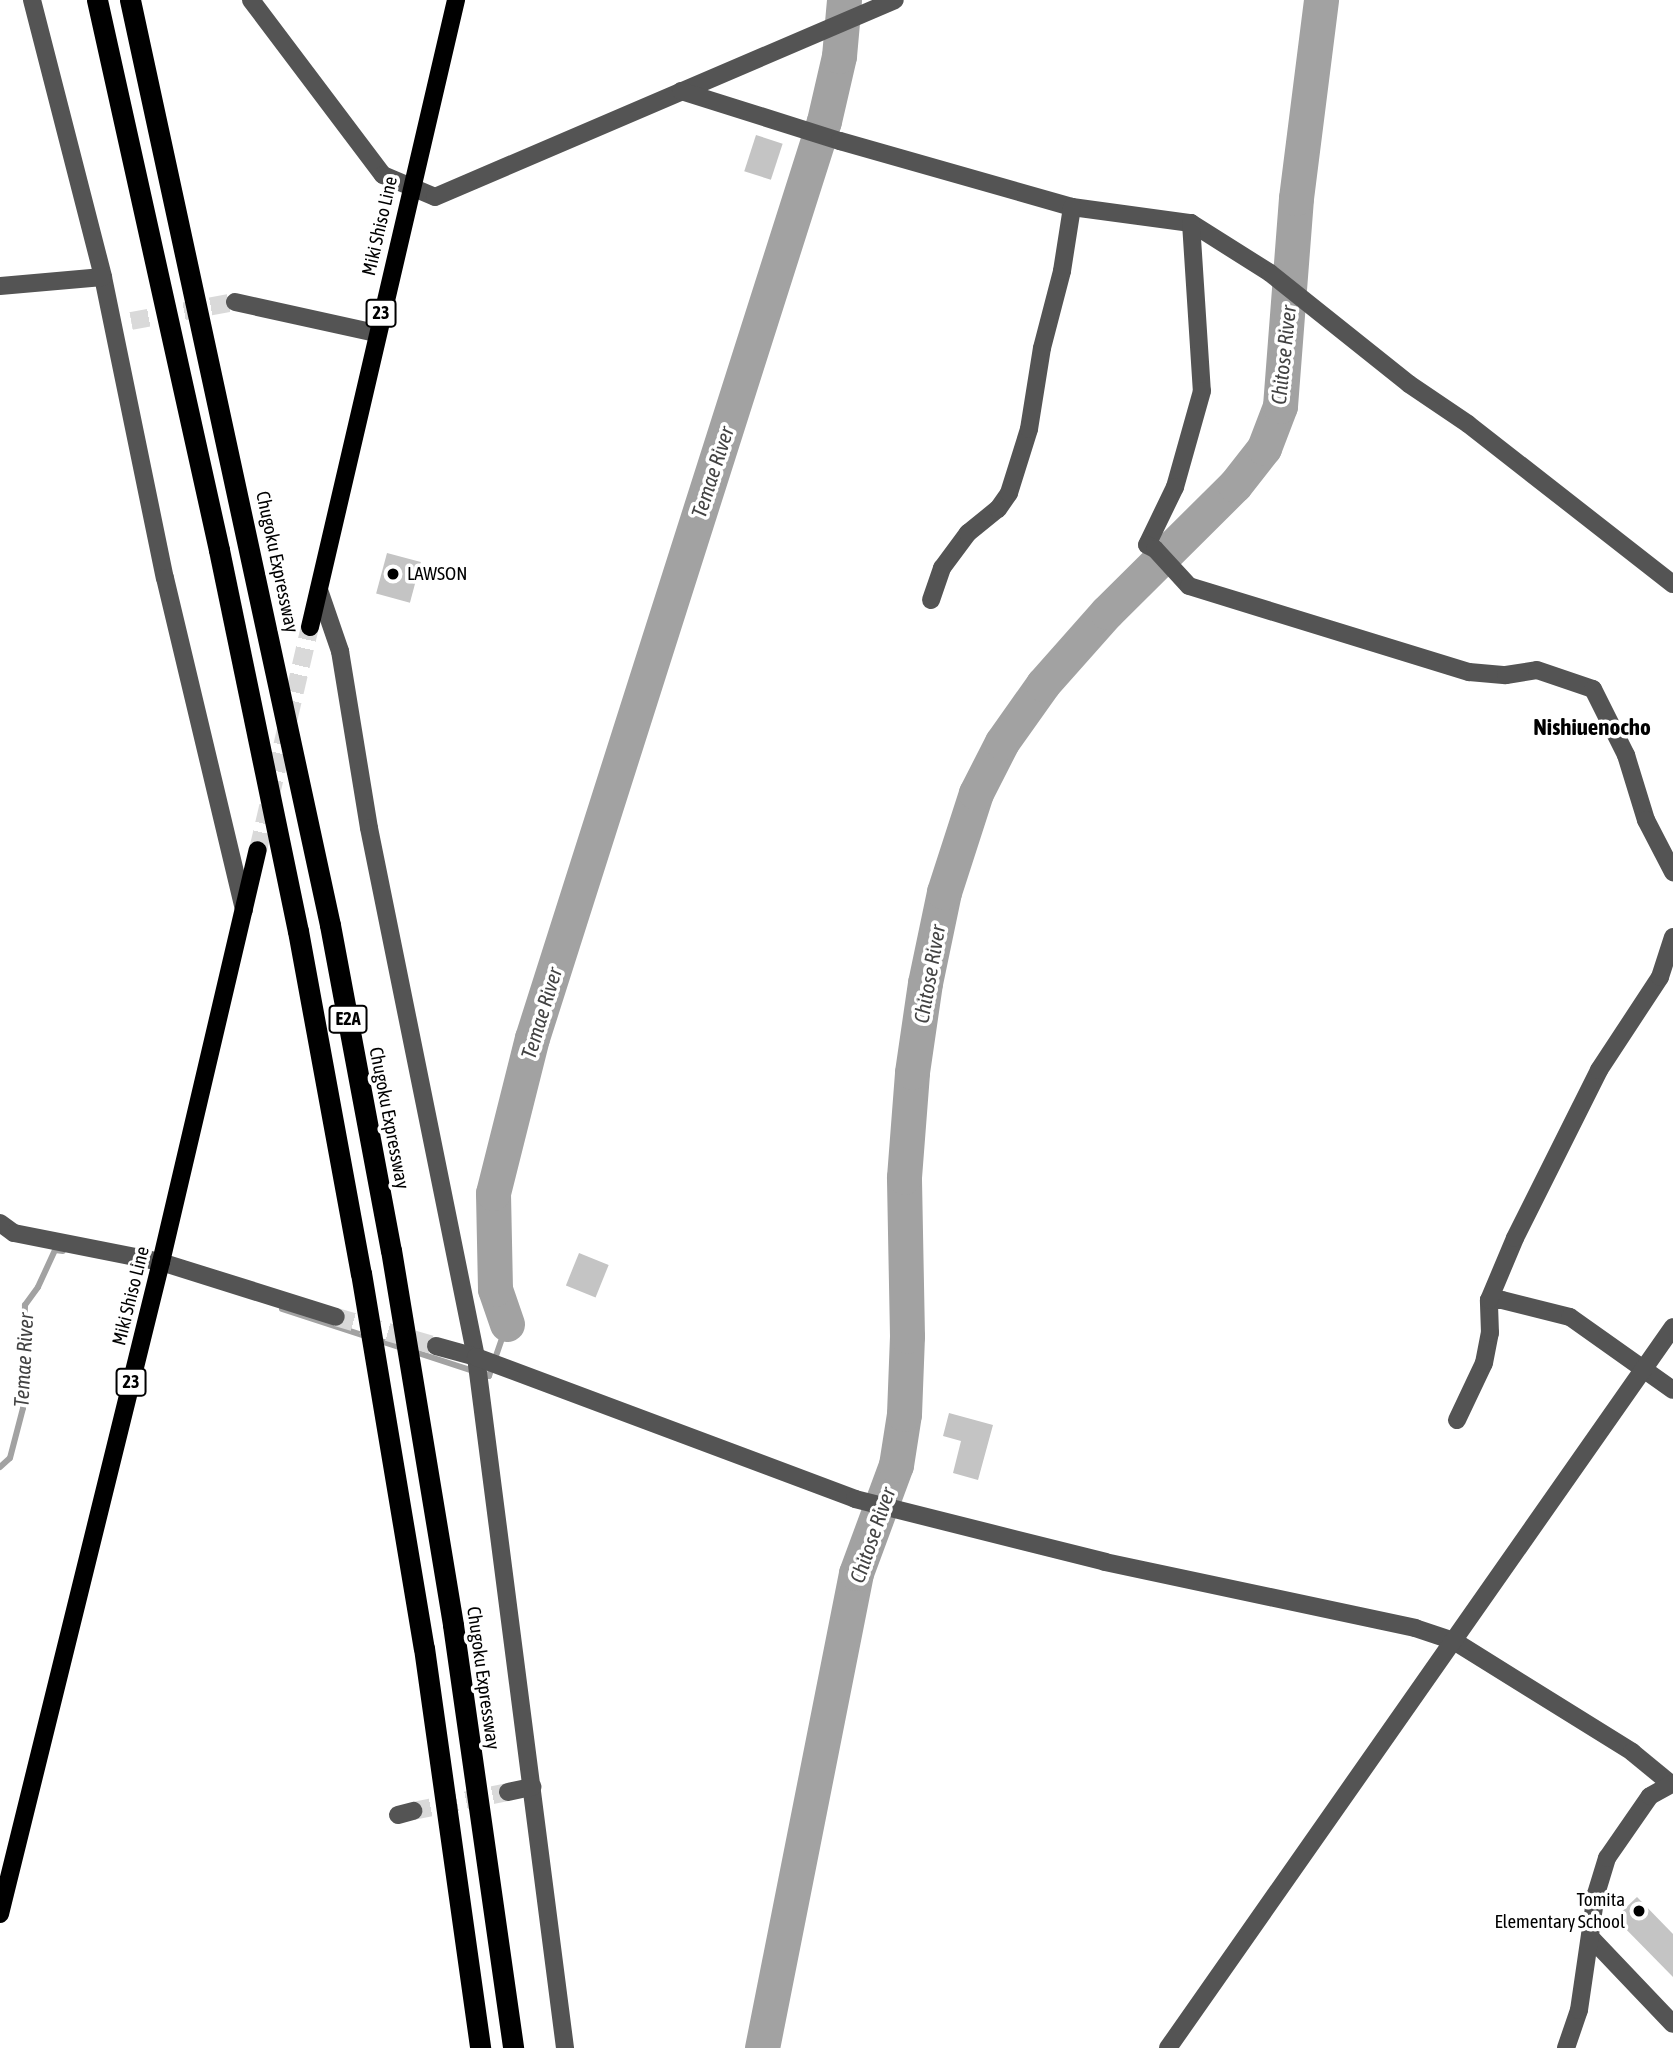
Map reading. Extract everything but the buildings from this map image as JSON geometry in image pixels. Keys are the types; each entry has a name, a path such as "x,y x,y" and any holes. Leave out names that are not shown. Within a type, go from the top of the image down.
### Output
{"highway":[{"name":"E2A","path":"97,0 219,550 300,944 361,1273 422,1634 480,2048"},
{"name":"Chugoku Expressway","path":"130,0 330,925 389,1237 453,1625 513,2048"}],"main road":[{"name":"Miki Shiso Line","path":"310,627 376,333 456,0"},
{"name":"Miki Shiso Line","path":"0,1914 161,1262 258,850"}],"street":[{"path":"32,0 103,277 122,323 164,578 244,910"},
{"path":"251,0 383,175 435,197 834,26 857,11 895,0"},
{"path":"681,91 834,139 1072,207 1191,223 1280,281 1673,584"},
{"path":"931,600 942,568 962,542 998,509 1009,493 1029,429 1042,348 1062,271 1072,207"},
{"path":"1191,223 1202,391 1178,468 1175,487 1147,545 1155,549 1175,574 1189,586 1469,672 1506,674 1537,670 1593,689 1626,755 1646,820 1673,872"},
{"path":"0,286 103,277"},
{"path":"235,302 376,333"},
{"path":"319,590 340,651 369,828 476,1357 565,2048"},
{"path":"1457,1420 1484,1363 1490,1333 1489,1300 1538,1188 1599,1070 1666,981 1673,937"},
{"path":"0,1223 14,1233 161,1262 336,1317"},
{"path":"1489,1300 1503,1300 1570,1317 1673,1390"},
{"path":"1168,2048 1673,1327"},
{"path":"436,1346 476,1357 864,1502 1105,1562 1415,1628 1454,1641 1632,1752 1672,1784 1650,1796 1607,1858 1596,1894 1592,1939 1579,2010 1566,2048"},
{"path":"508,1792 532,1787"},
{"path":"1592,1939 1673,2024"}],"waterway":[{"name":"Temae River","path":"507,1324 495,1289 493,1193 532,1038 824,121 839,56 844,0"},
{"name":"Chitose River","path":"762,2048 856,1573 896,1465 904,1414 907,1336 904,1177 912,1072 925,983 944,892 976,793 1002,742 1043,684 1107,612 1235,485 1264,448 1280,406 1296,198 1321,0"},
{"name":"Temae River","path":"0,1467 10,1458 23,1408 25,1305 38,1287 55,1250 63,1251"},
{"name":"Temae River","path":"282,1309 402,1348"},
{"name":"Temae River","path":"412,1351 489,1376 507,1324"}],"tunnel":[{"path":"131,321 235,302"},
{"path":"258,850 310,627"},
{"path":"336,1317 436,1346"},
{"path":"413,1811 508,1792"}],"place":[{"name":"LAWSON","path":"393,574"},
{"name":"Tomita Elementary School","path":"1639,1911"}],"district":[{"name":"Nishiuenocho","path":"1592,727"}]}
